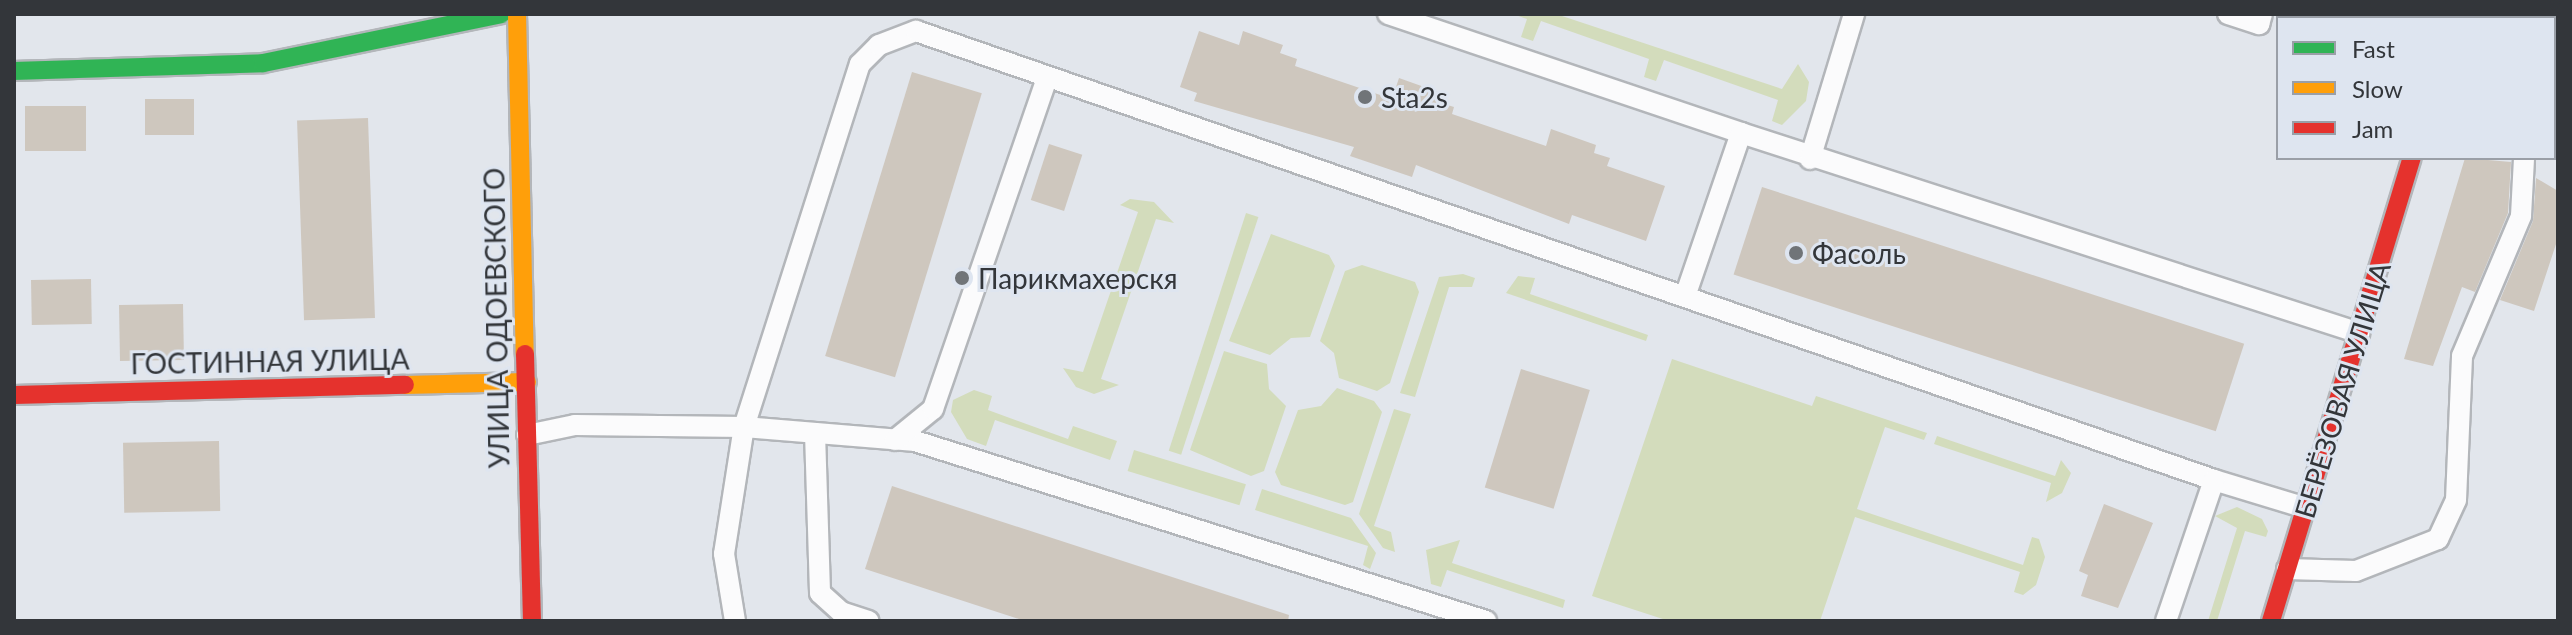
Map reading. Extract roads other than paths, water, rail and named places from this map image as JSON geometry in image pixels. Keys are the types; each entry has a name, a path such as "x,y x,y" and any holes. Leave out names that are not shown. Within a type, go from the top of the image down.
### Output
{"street":[{"path":"14,71 263,63 501,14"},
{"name":"УЛИЦА ОДОЕВСКОГО","path":"517,14 532,621"},
{"name":"БЕРЁЗОВАЯ УЛИЦА","path":"2271,621 2411,160"},
{"name":"ГОСТИННАЯ УЛИЦА","path":"14,395 527,382"}],"lane":[{"path":"1388,14 1810,159 2359,333"},
{"path":"1810,159 1854,14"},
{"path":"2228,14 2259,24 2262,14"},
{"path":"735,621 724,554 744,427 860,64 879,45 916,31 2214,480 2306,508"},
{"path":"895,440 933,409 1047,77"},
{"path":"1685,297 1741,133"},
{"path":"2287,569 2356,571 2438,539 2456,500 2462,356 2521,216 2524,160"},
{"path":"527,435 575,425 744,427 895,440 1486,621"},
{"path":"815,433 820,593 841,612 869,621"},
{"path":"2166,621 2214,480"}],"place":[{"name":"Sta2s","path":"1365,97"},
{"name":"Фасоль","path":"1796,253"},
{"name":"Парикмахерскя","path":"962,278"}]}
